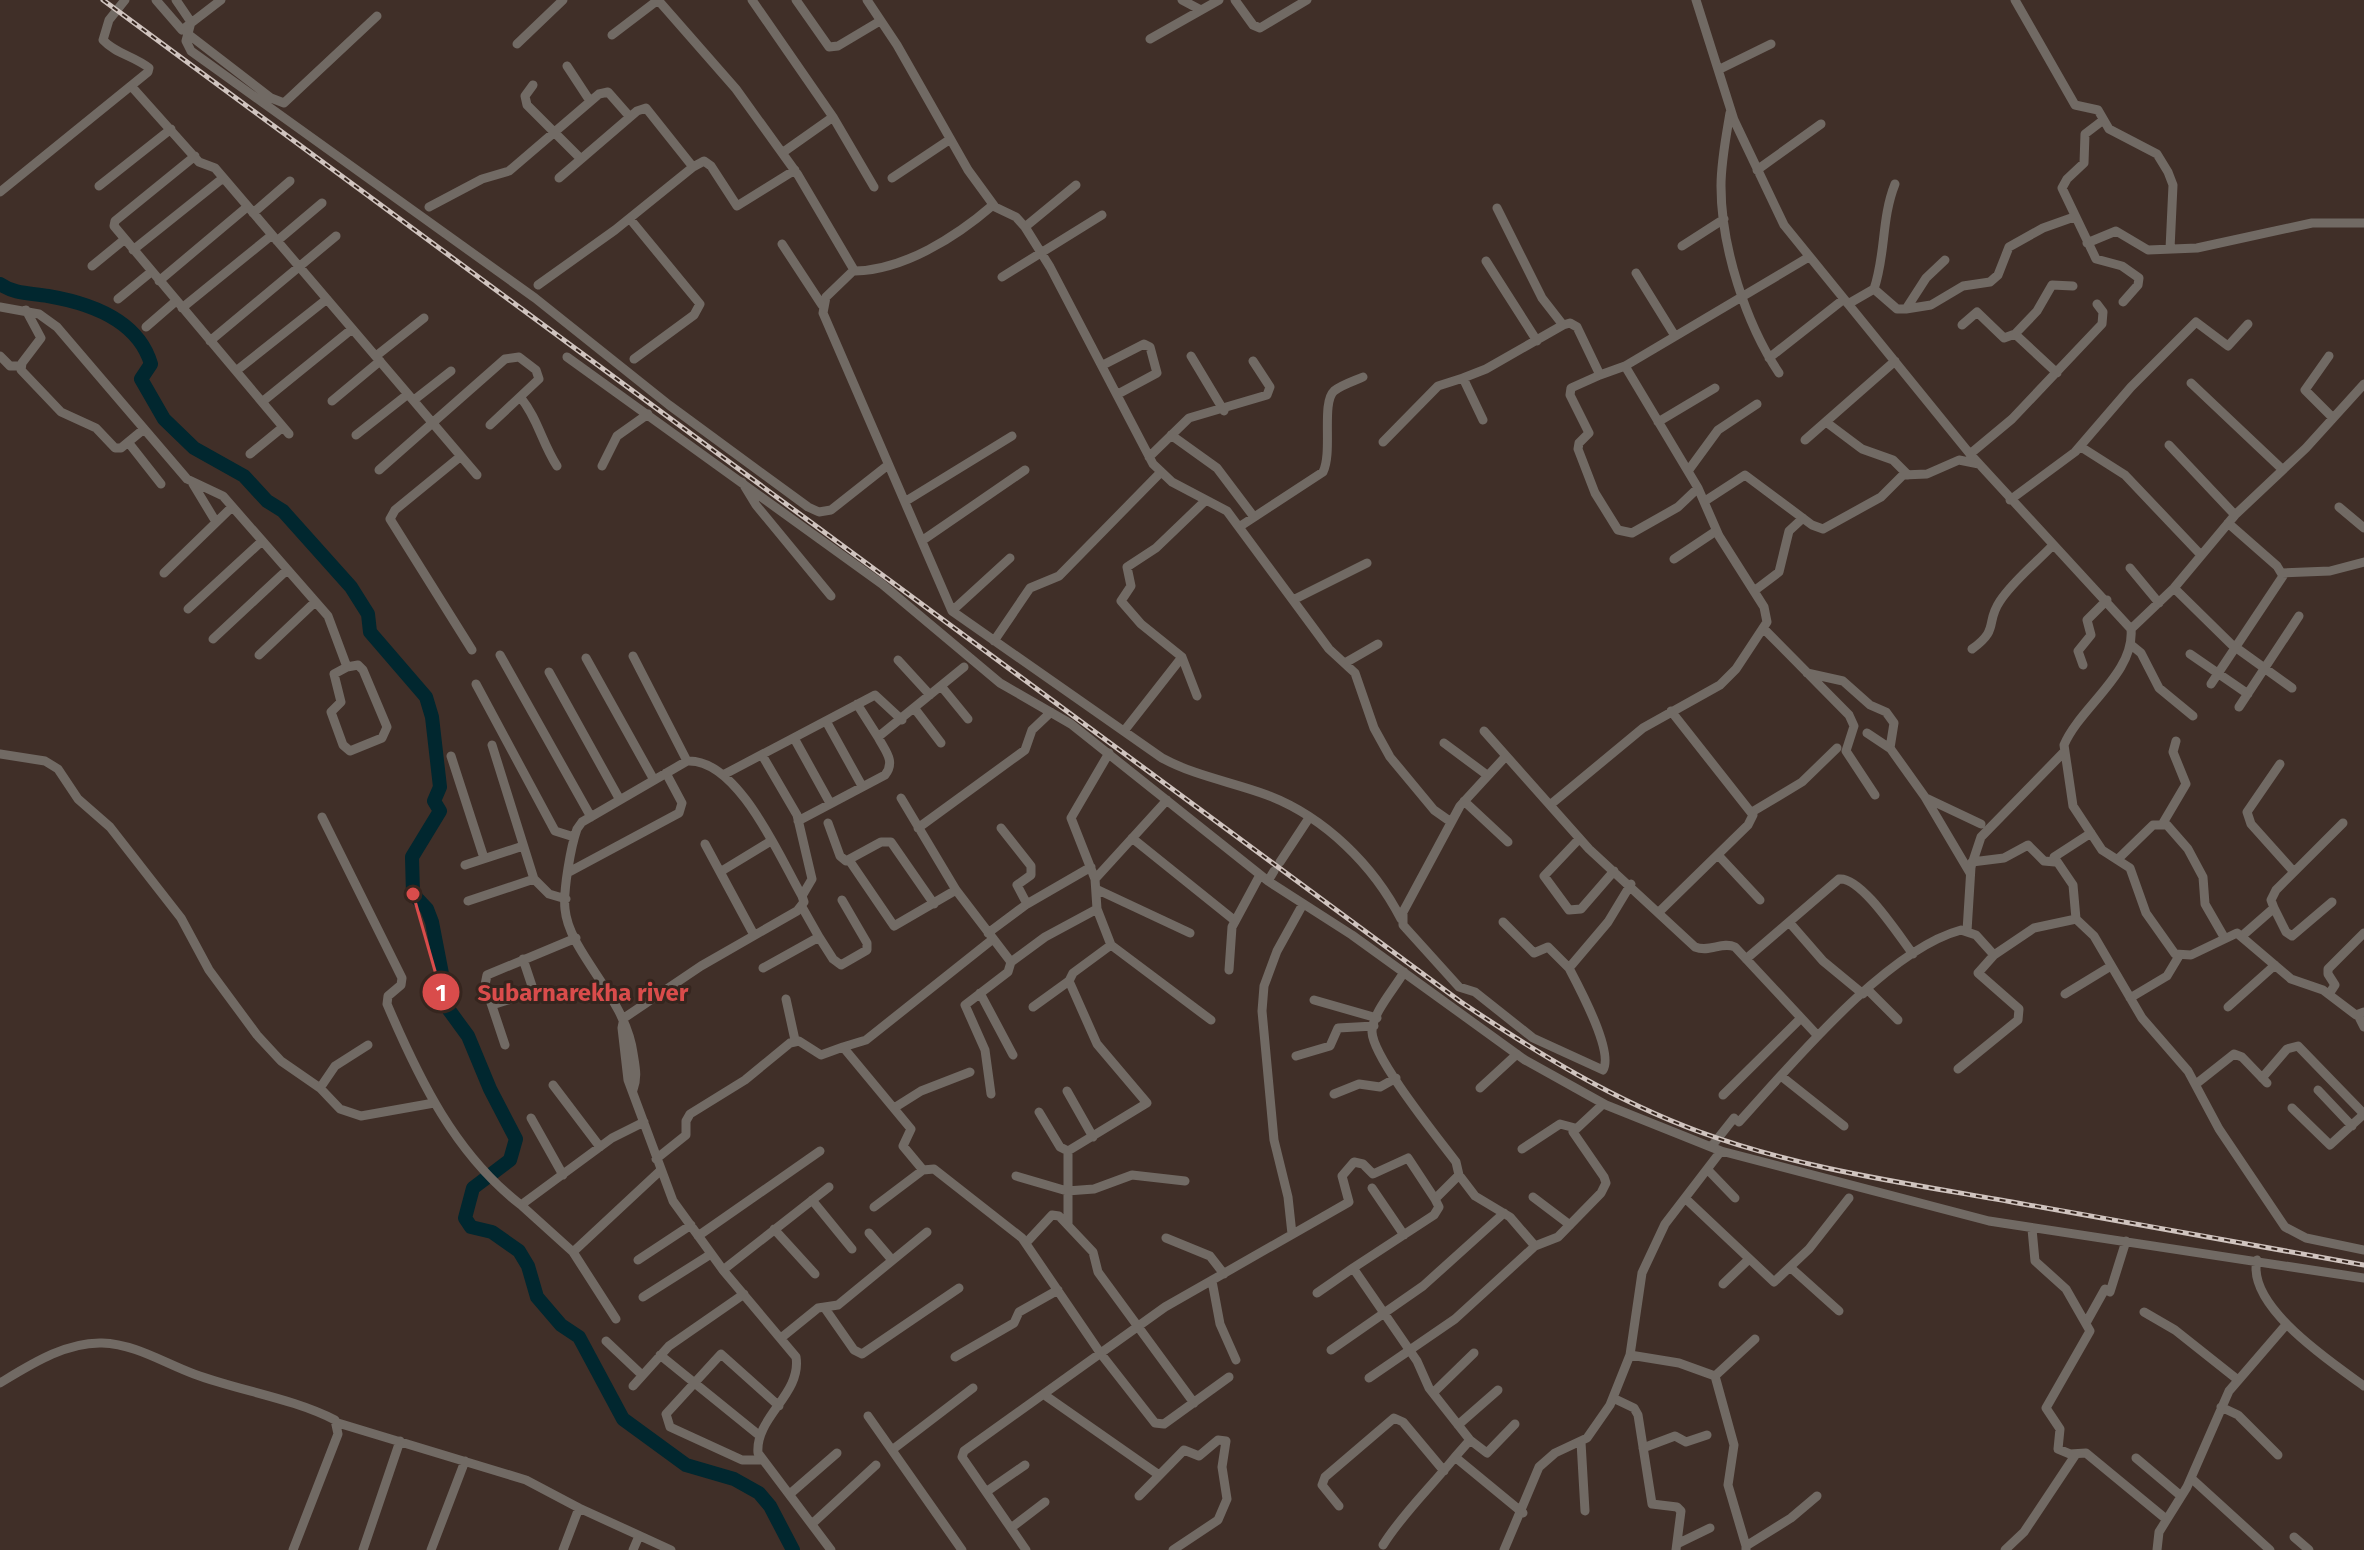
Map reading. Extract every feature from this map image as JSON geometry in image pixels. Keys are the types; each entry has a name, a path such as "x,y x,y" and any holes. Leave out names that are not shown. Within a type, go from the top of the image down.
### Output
{"street":[{"path":"0,192 132,87 149,68 113,50 103,40 109,20 125,0"},
{"path":"156,0 182,30 221,0"},
{"path":"176,0 191,22 186,41 191,51 535,298 669,405 808,507 819,512 831,510 888,465"},
{"path":"517,44 563,0"},
{"path":"612,35 658,0 736,89 795,170 855,271"},
{"path":"752,0 833,117 874,187"},
{"path":"796,0 829,47 838,46 880,21"},
{"path":"867,0 949,140 993,205 1016,217 1025,227 1103,365 1149,457 1172,482 1227,511 1329,649 1360,683 1370,719 1390,757 1434,810 1451,822"},
{"path":"1182,0 1199,9"},
{"path":"1150,39 1219,0"},
{"path":"1235,0 1253,25 1260,28 1307,0"},
{"path":"1696,0 1720,69 1730,110 1775,210 1809,257 1970,454 2131,629"},
{"path":"2015,0 2070,100 2079,108 2098,110 2109,129 2155,151 2164,164 2173,185 2170,249"},
{"path":"188,34 271,98 284,103 377,16"},
{"path":"1720,69 1771,44"},
{"path":"567,66 590,101"},
{"path":"533,85 525,96 527,105 581,159"},
{"path":"132,87 203,164 215,168 477,475"},
{"path":"429,207 482,179 509,171 590,101 608,92 630,117"},
{"path":"559,178 642,109 650,110 693,167"},
{"path":"1730,110 1721,185 1724,219 1756,337 1779,373"},
{"path":"782,153 833,117"},
{"path":"2102,121 2085,134 2084,163 2063,185 2074,217 2098,261 2122,266 2139,278 2138,285 2123,302"},
{"path":"1757,170 1821,124"},
{"path":"99,186 171,129"},
{"path":"892,178 949,140"},
{"path":"195,156 115,221 114,226 286,430 250,454"},
{"path":"538,285 630,219 700,162 708,162 732,202 740,206 795,170"},
{"path":"133,250 223,178"},
{"path":"159,281 290,181"},
{"path":"1769,358 1846,302 1874,289 1883,261 1882,231 1895,184"},
{"path":"1025,227 1076,185"},
{"path":"146,327 322,203"},
{"path":"822,305 826,297 855,271 881,269 947,240 993,205"},
{"path":"1497,208 1531,278 1563,325"},
{"path":"1002,277 1102,215"},
{"path":"1874,289 1897,309 1931,305 1963,286 1990,282 1998,275 2009,247 2043,228 2074,217"},
{"path":"630,219 700,304 694,315 634,359"},
{"path":"1682,246 1724,219"},
{"path":"2087,243 2116,231 2143,249 2170,249 2239,240 2312,223 2364,223"},
{"path":"210,341 336,236"},
{"path":"92,266 125,239"},
{"path":"782,244 822,305 952,611 1178,767 1268,795 1309,818 1367,865 1403,925 1459,987 1475,992 1533,1038 1603,1070 1606,1062 1593,1017 1569,968 1548,947 1534,953 1503,922"},
{"path":"1698,488 1678,507 1632,533 1618,530 1595,493 1578,449 1579,443 1589,433 1570,395 1571,388 1625,366 1809,257"},
{"path":"1906,309 1926,278 1945,260"},
{"path":"1486,261 1537,341"},
{"path":"118,299 151,272"},
{"path":"1636,273 1675,336"},
{"path":"1962,325 1977,312 2004,338 2015,334 2037,311 2052,285 2073,286"},
{"path":"236,371 327,299"},
{"path":"1970,454 2012,419 2102,324 2103,312 2097,304"},
{"path":"0,307 26,310 57,327 193,484 216,522"},
{"path":"21,366 41,338 26,310"},
{"path":"332,401 424,318"},
{"path":"2010,500 2081,447 2131,387 2196,322 2228,346 2248,324"},
{"path":"1383,442 1438,386 1486,369 1563,325 1570,323 1577,327 1600,375"},
{"path":"262,402 352,329"},
{"path":"2015,334 2057,373"},
{"path":"1103,365 1144,344 1150,347 1157,373 1118,394"},
{"path":"0,356 10,366 21,366"},
{"path":"379,470 510,356 519,357 540,375 537,383 490,425"},
{"path":"1191,356 1224,411"},
{"path":"2329,356 2305,390 2333,418"},
{"path":"567,357 912,607 1000,683 1051,712 1109,753 1264,878 1404,972 1517,1054 1603,1104 1716,1149 2032,1229 2364,1278"},
{"path":"1149,457 1189,418 1263,398 1269,392 1268,383 1253,361"},
{"path":"1805,440 1895,361"},
{"path":"21,366 24,374 61,412 96,428 115,448 144,429"},
{"path":"1550,805 1643,728 1720,685 1736,669 1768,616 1716,531 1698,488 1625,366"},
{"path":"356,435 451,371"},
{"path":"1239,527 1323,472 1328,457 1329,399 1335,390 1363,377"},
{"path":"1463,378 1483,420"},
{"path":"2191,383 2283,470"},
{"path":"1967,931 1970,873 1981,837 2063,753 2071,731 2115,674 2130,644 2131,629 2174,588 2232,519 2364,384"},
{"path":"1658,422 1715,388"},
{"path":"521,398 533,413 541,441 557,466"},
{"path":"1688,471 1718,430 1757,404"},
{"path":"602,466 617,436 648,414"},
{"path":"1826,422 1862,449 1893,460 1908,475"},
{"path":"1171,435 1217,468 1254,517"},
{"path":"906,501 1012,436"},
{"path":"128,442 161,484"},
{"path":"2169,445 2282,573 2330,571 2364,561"},
{"path":"2081,447 2125,475 2200,554"},
{"path":"461,456 395,510 390,519 472,650"},
{"path":"1705,501 1745,475 1823,529 1881,497 1908,475 1927,474 1959,460 1980,464"},
{"path":"923,540 1025,470"},
{"path":"994,641 1030,588 1059,576 1161,472"},
{"path":"742,481 756,505 831,596"},
{"path":"193,484 214,490 232,507 315,602 335,629 347,667"},
{"path":"1197,696 1182,657 1141,624 1121,601 1131,586 1127,567 1156,548 1206,500"},
{"path":"164,573 232,507"},
{"path":"2339,507 2364,528"},
{"path":"1754,591 1779,572 1789,531 1803,518"},
{"path":"1674,559 1716,531"},
{"path":"188,609 262,541"},
{"path":"1972,649 1989,635 1997,604 2003,596 2053,545"},
{"path":"952,611 1010,558"},
{"path":"1293,600 1367,563"},
{"path":"2130,568 2159,603"},
{"path":"213,639 287,570"},
{"path":"2211,684 2280,583 2282,573"},
{"path":"2174,588 2236,647 2292,688"},
{"path":"2083,665 2078,651 2091,635 2087,620 2107,600"},
{"path":"259,655 315,602"},
{"path":"2239,707 2299,616"},
{"path":"1763,628 1853,721 1846,751 1875,795"},
{"path":"1345,663 1378,644"},
{"path":"2130,644 2141,653 2159,688 2193,716"},
{"path":"2190,654 2248,694"},
{"path":"500,655 591,817"},
{"path":"633,656 687,761"},
{"path":"1124,731 1182,657"},
{"path":"586,658 654,780"},
{"path":"898,660 930,695"},
{"path":"358,665 363,670 387,731 382,738 350,751 343,745 331,712 341,702 334,674 347,667 358,665"},
{"path":"878,737 964,667"},
{"path":"549,672 620,800"},
{"path":"1807,673 1843,681 1870,705 1886,712 1894,723 1891,749"},
{"path":"476,684 555,831 574,837"},
{"path":"941,686 968,719"},
{"path":"723,775 875,695 902,720"},
{"path":"798,821 885,775 891,766 890,757 857,704"},
{"path":"915,709 941,743"},
{"path":"1671,711 1752,812"},
{"path":"918,828 1025,750 1032,730 1051,712"},
{"path":"826,721 862,786"},
{"path":"1484,731 1579,839 1631,884 1695,947 1708,950 1731,945 1818,1036"},
{"path":"1867,733 1891,749 1925,797 1970,873"},
{"path":"794,738 830,803"},
{"path":"2118,859 2148,829 2163,823 2186,784 2173,752 2176,741"},
{"path":"1444,743 1487,775"},
{"path":"492,745 534,879 549,894 566,899"},
{"path":"1659,912 1748,825 1752,812 1802,782 1837,748"},
{"path":"1109,753 1071,818 1091,867 1097,909 1111,945 1211,1020"},
{"path":"2063,753 2069,796 2106,855 2118,859 2134,877 2146,913 2170,950 2179,956 2191,955 2231,933 2242,936 2291,979 2329,994 2361,1013 2364,1027"},
{"path":"0,754 45,761 58,769 78,799 110,827 181,918 209,970 257,1035 281,1061 320,1088 340,1109 353,1116 434,1103"},
{"path":"762,755 798,821 812,879 802,896"},
{"path":"451,756 484,858"},
{"path":"1401,919 1464,801 1506,756"},
{"path":"831,1550 791,1493 761,1460 757,1446 797,1367 796,1357 723,1270 673,1201 633,1090 637,1080 630,1032 576,938 565,908 574,837 582,822 687,761 703,763 723,775 746,798 802,896 802,907 819,937 833,959 841,965 867,950 867,943 842,900"},
{"path":"2280,764 2247,812 2251,824 2294,872"},
{"path":"569,872 679,813 682,803 666,773"},
{"path":"1925,797 1981,824"},
{"path":"901,798 956,890 1011,962"},
{"path":"1095,884 1167,800"},
{"path":"1464,801 1508,842"},
{"path":"322,817 402,978 401,985 388,996 387,1004 415,1070 434,1103 494,1185 573,1252 616,1319"},
{"path":"1229,970 1234,920 1264,878 1277,866 1309,818"},
{"path":"828,823 840,856 849,860 894,926 956,890"},
{"path":"2163,823 2182,841 2196,863 2206,882 2205,904 2224,937"},
{"path":"2332,902 2292,936 2286,932 2274,908 2272,896 2343,823"},
{"path":"1001,828 1031,866 1031,875 1017,885 1027,904"},
{"path":"2055,862 2058,851 2091,833"},
{"path":"1132,838 1234,920"},
{"path":"1579,839 1544,876 1569,910 1581,909 1614,871"},
{"path":"720,872 771,841"},
{"path":"849,860 881,842 891,842 934,904"},
{"path":"705,844 754,935"},
{"path":"1972,862 1998,860 2028,845 2044,861 2055,862 2073,885 2076,919"},
{"path":"465,865 523,846"},
{"path":"1718,855 1760,900"},
{"path":"786,999 795,1040 821,1055 866,1040 1027,904 1091,867"},
{"path":"1746,959 1839,879 1845,878 1860,887 1913,954"},
{"path":"468,901 534,879"},
{"path":"1095,884 1190,933"},
{"path":"1569,968 1608,922 1631,884"},
{"path":"1292,1234 1288,1197 1274,1140 1262,1011 1264,986 1273,961 1303,904"},
{"path":"624,1018 802,907"},
{"path":"2242,936 2274,908"},
{"path":"991,1094 983,1044 965,1008 1008,972 1011,962 1045,937 1097,909"},
{"path":"1958,1069 2018,1020 2019,1009 1978,973 1994,955 2034,928 2076,919 2088,926 2130,998 2196,1084 2219,1129 2285,1227 2306,1238 2364,1250"},
{"path":"1789,922 1823,961 1898,1020"},
{"path":"1504,1550 1523,1513 1539,1467 1555,1453 1581,1442 1594,1431 1613,1398 1630,1355 1642,1273 1665,1224 1708,1170 1716,1149 1736,1120 1818,1036 1913,954 1954,932 1967,931 1994,955"},
{"path":"2329,994 2335,985 2328,969 2364,933"},
{"path":"763,968 819,937"},
{"path":"505,1045 485,985 487,975 576,938"},
{"path":"1033,1007 1111,945"},
{"path":"2130,998 2167,976 2179,956"},
{"path":"492,1005 530,993 532,986 523,959"},
{"path":"2228,1007 2275,965"},
{"path":"2065,994 2111,966"},
{"path":"1404,972 1375,1022 1374,1040 1396,1078 1456,1162 1459,1175 1475,1196 1504,1213 1535,1246"},
{"path":"1068,1151 1147,1103 1103,1053 1069,981"},
{"path":"980,993 1013,1055"},
{"path":"1314,1000 1375,1022"},
{"path":"1723,1095 1801,1018"},
{"path":"1296,1056 1330,1046 1338,1028 1375,1022"},
{"path":"656,1159 686,1135 686,1121 690,1114 745,1080 795,1040"},
{"path":"320,1088 335,1066 368,1045"},
{"path":"2196,1084 2234,1054 2242,1057 2264,1080 2287,1049 2298,1046 2364,1114 2334,1142 2326,1144 2292,1108"},
{"path":"843,1047 912,1132 903,1146 923,1170"},
{"path":"1480,1088 1517,1054"},
{"path":"894,1108 921,1091 970,1072"},
{"path":"1781,1076 1844,1126"},
{"path":"1334,1094 1359,1084 1380,1087 1396,1078"},
{"path":"553,1085 600,1147"},
{"path":"2318,1090 2352,1126"},
{"path":"1067,1091 1093,1137"},
{"path":"1369,1378 1412,1352 1455,1319 1535,1246 1553,1240 1601,1193 1606,1183 1574,1135 1575,1128 1603,1104"},
{"path":"1039,1112 1060,1147 1068,1151"},
{"path":"531,1118 563,1175"},
{"path":"521,1205 600,1147 644,1122"},
{"path":"1522,1149 1560,1124 1575,1128"},
{"path":"698,1236 820,1151"},
{"path":"1068,1151 1068,1225"},
{"path":"1025,1549 962,1454 1138,1327 1349,1202 1342,1176 1357,1161 1373,1174 1408,1158 1435,1199 1438,1211 1317,1293"},
{"path":"874,1207 923,1170 934,1169 1006,1222 1026,1243 1101,1354 1155,1423 1164,1424 1229,1377"},
{"path":"573,1252 661,1170"},
{"path":"1708,1170 1735,1198"},
{"path":"1016,1176 1067,1191 1094,1189 1132,1175 1185,1181"},
{"path":"1435,1199 1459,1175"},
{"path":"723,1270 829,1187"},
{"path":"1372,1188 1404,1235"},
{"path":"1533,1197 1570,1225"},
{"path":"1686,1199 1774,1282 1791,1268 1849,1198"},
{"path":"812,1200 852,1249"},
{"path":"1331,1350 1423,1286 1504,1213"},
{"path":"1026,1243 1052,1215 1059,1216 1093,1252 1098,1272 1194,1403"},
{"path":"638,1260 691,1225"},
{"path":"774,1229 815,1274"},
{"path":"2032,1229 2035,1261 2066,1289 2089,1334 2046,1408 2060,1429 2058,1449 2076,1454 2086,1453 2166,1519"},
{"path":"781,1338 824,1307 838,1305 927,1232"},
{"path":"869,1233 892,1260"},
{"path":"1166,1238 1210,1256 1224,1274"},
{"path":"2086,1323 2108,1291 2126,1241"},
{"path":"643,1297 711,1254"},
{"path":"1723,1284 1748,1260"},
{"path":"2257,1260 2257,1281 2285,1326 2364,1386"},
{"path":"1353,1268 1412,1352 1433,1393 1470,1440 1487,1453 1515,1424"},
{"path":"1791,1268 1839,1311"},
{"path":"1212,1281 1220,1324 1236,1360"},
{"path":"824,1307 854,1350 862,1354 959,1288"},
{"path":"955,1357 1009,1326 1019,1312 1058,1290"},
{"path":"633,1386 660,1355 744,1294"},
{"path":"2144,1312 2175,1330 2238,1380"},
{"path":"2157,1550 2157,1538 2191,1478 2221,1407 2238,1380 2285,1326"},
{"path":"1715,1376 1755,1339"},
{"path":"606,1341 642,1375"},
{"path":"0,1383 39,1360 76,1346 101,1343 126,1347 193,1374 325,1415 338,1423 526,1480 671,1550"},
{"path":"1433,1393 1474,1353"},
{"path":"660,1355 760,1436"},
{"path":"761,1460 742,1460 670,1427 666,1414 718,1356 724,1355 779,1406"},
{"path":"1630,1355 1679,1363 1715,1376"},
{"path":"1715,1376 1734,1445 1728,1485 1746,1548 1817,1496"},
{"path":"892,1450 973,1388"},
{"path":"1458,1425 1498,1390"},
{"path":"1046,1396 1159,1475"},
{"path":"1613,1398 1636,1411 1652,1504 1677,1507 1681,1511 1676,1547"},
{"path":"2221,1407 2238,1415 2278,1455"},
{"path":"868,1416 962,1550"},
{"path":"1339,1506 1322,1485 1325,1477 1394,1418 1403,1422 1444,1471"},
{"path":"293,1550 338,1434 338,1423"},
{"path":"1643,1448 1675,1436 1686,1442 1707,1435"},
{"path":"1139,1496 1184,1450 1199,1456 1218,1440 1226,1441 1222,1467 1227,1495 1218,1520 1173,1550"},
{"path":"1383,1545 1401,1517 1418,1504 1470,1440"},
{"path":"363,1550 400,1441"},
{"path":"1581,1442 1585,1511"},
{"path":"791,1493 837,1453"},
{"path":"2005,1550 2024,1532 2076,1454"},
{"path":"1455,1457 1523,1513"},
{"path":"2136,1458 2181,1496"},
{"path":"431,1550 465,1461"},
{"path":"813,1523 876,1465"},
{"path":"986,1492 1025,1465"},
{"path":"2191,1478 2270,1550"},
{"path":"1011,1528 1045,1502"},
{"path":"563,1550 579,1508"},
{"path":"1676,1547 1710,1528"},
{"path":"633,1550 639,1536"},
{"path":"2294,1537 2309,1550"}],"waterway":[{"path":"0,284 17,291 80,303 124,325 145,349 151,364 141,379 164,419 194,448 244,476 267,501 283,511 351,587 368,614 370,632 426,697 432,717 440,787 434,801 440,811 412,857 413,894 427,909 432,922 449,1010 468,1036 490,1089 516,1139 510,1160 473,1188 465,1218 471,1227 492,1232 519,1251 528,1266 537,1297 561,1325 579,1337 623,1419 686,1465 734,1479 759,1493 770,1506 793,1550"}],"railway":[{"path":"103,0 1461,1002 1576,1074 1668,1119 1776,1156 1893,1181 2364,1265"}],"place":[{"name":"Subarnarekha river","path":"413,894"}]}
